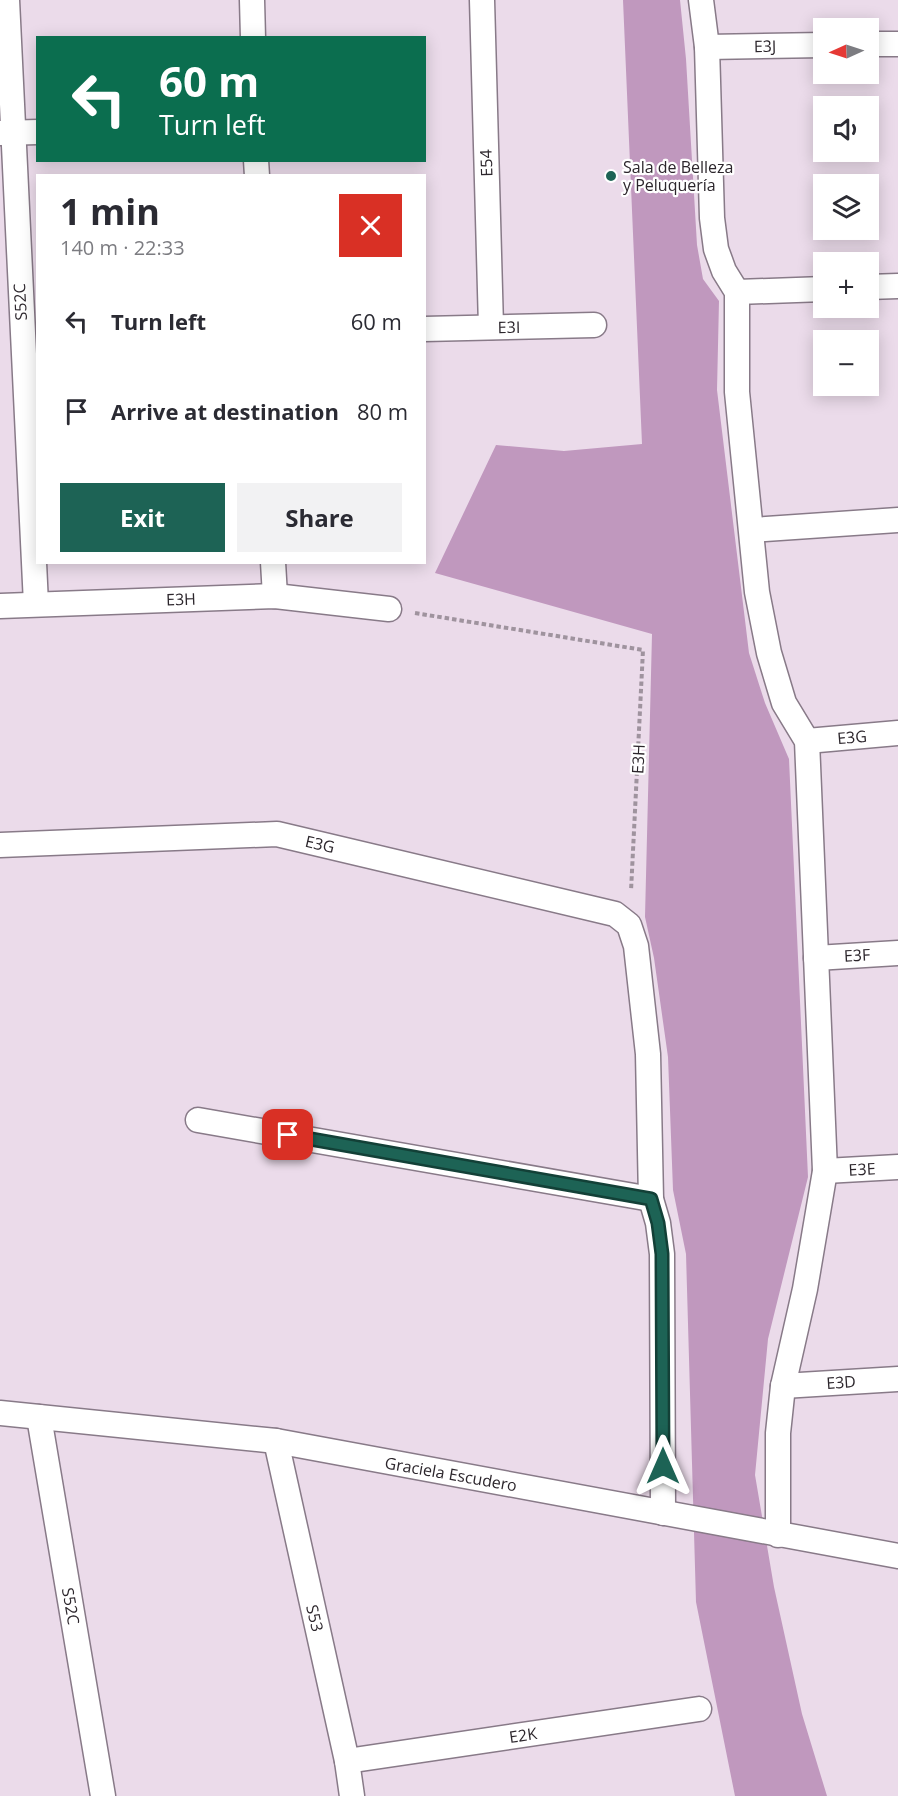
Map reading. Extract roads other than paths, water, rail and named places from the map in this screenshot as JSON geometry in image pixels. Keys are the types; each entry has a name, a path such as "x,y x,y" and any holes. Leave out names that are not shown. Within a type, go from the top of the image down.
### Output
{"street":[{"name":"S52C","path":"7,0 6,133 36,604"},
{"path":"252,0 253,36"},
{"name":"E54","path":"482,0 491,327"},
{"path":"700,0 707,46 712,218 716,249 723,271 737,292 737,392 757,592 769,653 784,703 807,741 825,1171 805,1289 783,1386 778,1432 778,1535"},
{"path":"879,44 898,44"},
{"name":"E3J","path":"707,46 813,45"},
{"path":"6,133 36,132"},
{"path":"879,287 898,286"},
{"path":"737,292 813,289"},
{"name":"E3I","path":"426,329 594,325"},
{"path":"752,530 898,520"},
{"path":"273,564 274,596"},
{"name":"E3H","path":"0,606 274,596 389,609"},
{"name":"E3G","path":"807,741 898,733"},
{"name":"E3G","path":"0,845 277,834 615,914 629,925 636,946 648,1054 651,1199"},
{"name":"E3F","path":"816,958 898,953"},
{"path":"198,1119 651,1199 658,1223 662,1254 663,1513"},
{"name":"E3E","path":"825,1171 898,1167"},
{"name":"E3D","path":"783,1386 898,1379"},
{"name":"Graciela Escudero","path":"0,1413 276,1441 898,1557"},
{"name":"S52C","path":"39,1417 103,1796"},
{"name":"S53","path":"276,1441 347,1761 352,1796"},
{"name":"E2K","path":"347,1761 699,1709"}],"place":[{"name":"Sala de Belleza y Peluquería","path":"611,176"}]}
